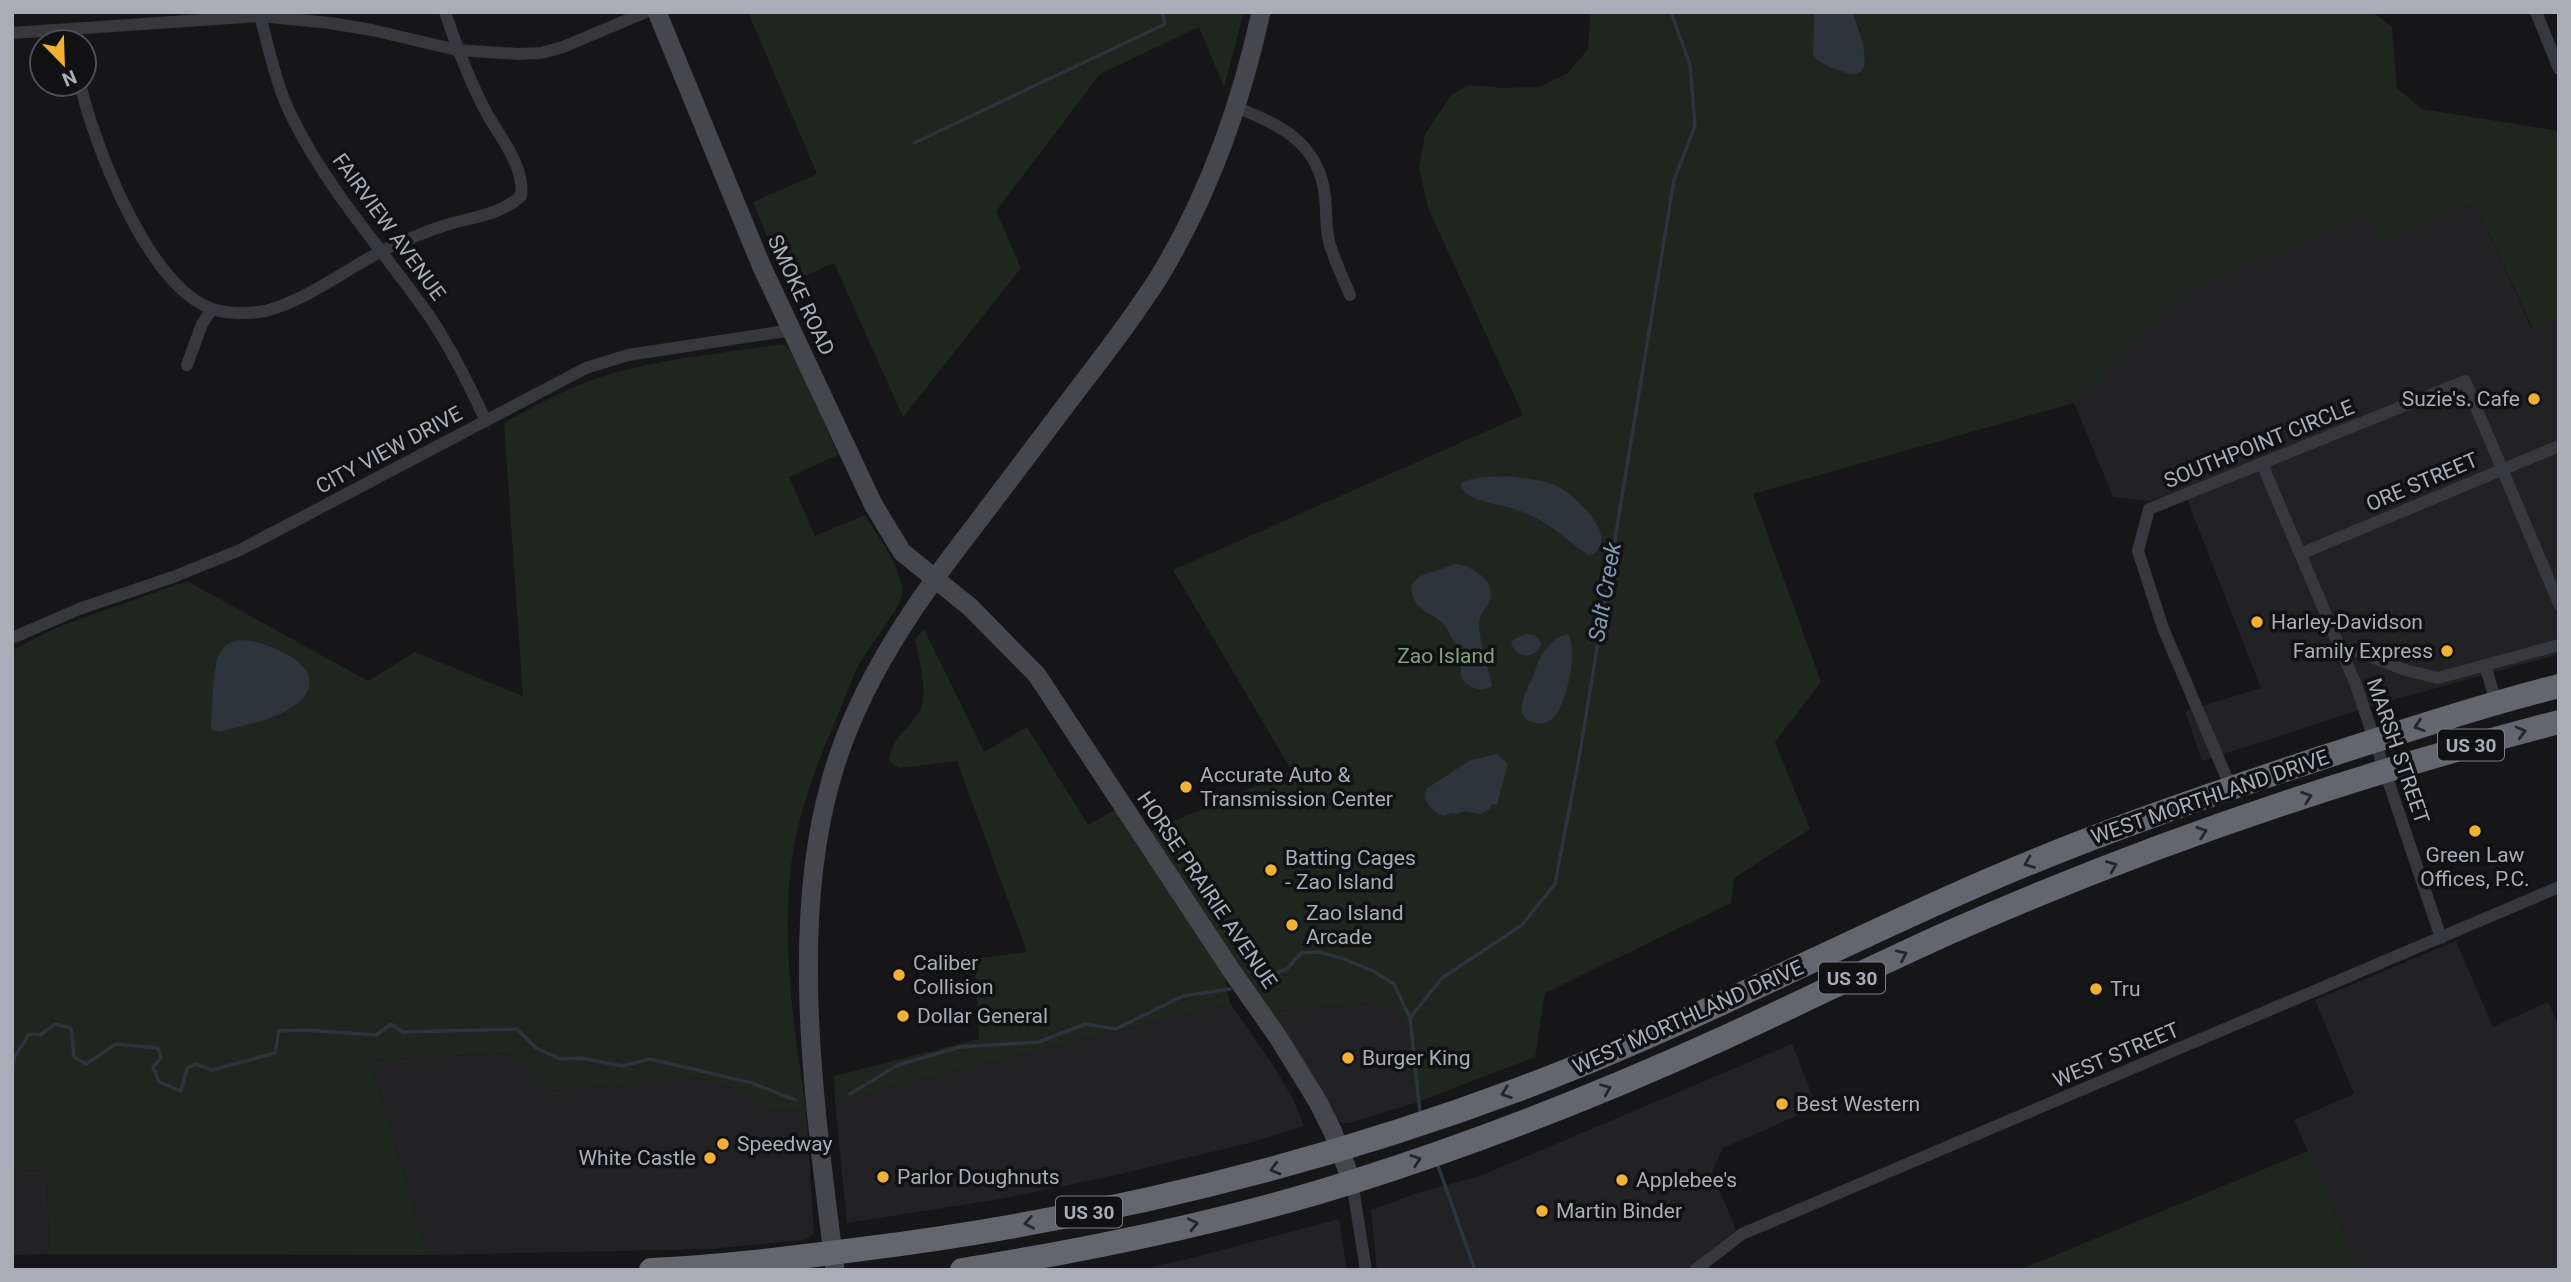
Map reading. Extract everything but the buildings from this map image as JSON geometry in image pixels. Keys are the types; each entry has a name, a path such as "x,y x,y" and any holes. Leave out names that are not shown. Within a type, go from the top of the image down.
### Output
{"highway":[{"name":"WEST MORTHLAND DRIVE","path":"834,1261 1111,1208 1243,1178 1418,1126 1616,1051 1994,878 2144,818 2496,702 2559,686"},
{"name":"WEST MORTHLAND DRIVE","path":"962,1270 1082,1249 1162,1231 1352,1182 1576,1102 1713,1043 1950,932 2163,846 2385,771 2559,722"},
{"name":"US 30","path":"651,1270 834,1261"}],"street":[{"path":"84,98 97,143 117,189 141,234 171,278 191,296 212,309 237,313 263,311 289,302 381,252 443,226 508,208 521,196 523,181 516,164 484,110 457,50 445,12"},
{"path":"98,33 260,14 372,30 457,50 518,54 541,53 564,47 646,12"},
{"name":"SMOKE ROAD","path":"657,12 761,265 873,504 902,552 934,579"},
{"path":"834,1261 816,1105 808,977 812,889 820,827 831,779 856,710 888,649 934,579 1119,335 1178,243 1217,157 1235,107 1250,63 1261,12"},
{"path":"2536,12 2559,69"},
{"name":"FAIRVIEW AVENUE","path":"260,14 279,87 293,120 343,202 444,338 486,421"},
{"path":"1235,107 1268,119 1291,133 1307,150 1320,173 1329,244 1350,295"},
{"path":"187,365 202,324 212,309"},
{"name":"CITY VIEW DRIVE","path":"12,638 79,608 240,550 566,377 608,361 792,330"},
{"name":"SOUTHPOINT CIRCLE","path":"2231,788 2163,628 2138,551 2149,509 2465,381 2502,469"},
{"name":"ORE STREET","path":"2301,554 2559,446"},
{"name":"MARSH STREET","path":"2262,464 2341,650 2375,741 2441,938"},
{"path":"2502,469 2559,604"},
{"name":"HORSE PRAIRIE AVENUE","path":"934,579 970,607 1037,675 1278,1037 1318,1102 1341,1149 1352,1182 1366,1270"},
{"path":"2341,650 2351,649 2404,670 2438,678 2559,645"},
{"path":"2485,665 2496,702"},
{"name":"WEST STREET","path":"1695,1270 1742,1234 2559,887"}],"shaded area":[{"path":"1814,12 1852,12 1864,48 1864,67 1860,72 1851,74 1833,68 1813,55"},
{"path":"2475,203 2532,329 2559,319 2559,654 2375,705 2202,761 2185,711 2261,688 2183,489 2150,501 2113,497 2074,403 2191,289 2367,214 2381,241"},
{"path":"1507,476 1551,484 1572,496 1595,521 1601,538 1600,546 1588,555 1531,515 1476,499 1461,488 1462,482 1468,480"},
{"path":"1456,564 1481,575 1491,593 1479,625 1492,686 1485,689 1473,687 1463,680 1460,655 1447,629 1437,618 1420,608 1413,596 1411,586 1420,576"},
{"path":"1526,634 1535,635 1542,644 1530,655 1517,652 1511,642"},
{"path":"1567,634 1571,640 1572,662 1559,710 1546,722 1539,724 1528,720 1523,715 1523,702 1539,661 1550,644"},
{"path":"238,640 263,644 292,657 309,676 309,688 293,707 273,717 220,732 214,731 211,728 216,663 223,648"},
{"path":"1497,754 1508,764 1497,804 1491,805 1490,809 1481,814 1463,811 1443,816 1429,806 1426,789 1469,761"},
{"path":"2456,941 2493,1027 2548,1002 2559,1027 2559,1270 2360,1270 2294,1120 2354,1094 2315,1000"},
{"path":"1381,1002 1406,1022 1415,1103 1342,1123 1332,1114 1266,1012"},
{"path":"1230,1003 1273,1065 1293,1099 1304,1126 1249,1143 1112,1176 1000,1199 847,1223 835,1101"},
{"path":"1792,1044 1817,1107 1723,1148 1712,1172 1736,1230 1686,1270 1377,1270 1371,1210 1420,1192 1480,1176"},
{"path":"510,1053 551,1091 705,1078 739,1091 767,1112 806,1108 814,1234 803,1240 710,1249 428,1255 370,1060"},
{"path":"47,1170 49,1254 12,1255 12,1171"},
{"path":"1339,1219 1347,1270 1138,1270 1192,1258"}],"green space":[{"path":"748,12 1244,12 1224,87 1199,27 1100,74 996,211 1021,268 903,417 834,263 786,284 753,202 817,174"},
{"name":"Zao Island","path":"1588,12 1814,12 1813,55 1852,74 1860,30 1852,12 2372,12 2392,27 2397,88 2422,109 2559,131 2559,319 2533,329 2475,203 2380,242 2367,215 2191,289 2074,403 1753,494 1821,682 1775,742 1810,829 1734,878 1731,903 1545,993 1535,1057 1415,1103 1406,1022 1381,1002 1266,1012 1150,833 1292,771 1173,570 1523,415 1428,208 1419,167 1425,134 1451,95 1469,85 1539,87 1567,74 1588,49"},
{"path":"783,344 793,351 838,455 789,477 815,536 865,515 889,554 902,586 900,601 860,663 827,739 806,797 792,856 788,905 789,963 806,1108 767,1112 739,1091 705,1078 551,1091 510,1053 370,1060 428,1255 49,1254 47,1170 12,1171 12,650 58,627 187,581 368,681 415,652 523,696 504,423 567,390 607,375 672,360"},
{"path":"924,629 984,752 1027,727 1088,825 1115,810 1225,979 1230,1003 835,1101 834,1076 979,1039 975,959 1027,952 957,761 899,768 889,761 894,745 920,710 923,684 915,639"},
{"path":"2308,1151 2360,1270 2019,1270"}],"waterway":[{"path":"914,143 1165,24 1162,12"},
{"name":"Salt Creek","path":"1420,1112 1410,1018 1442,978 1522,925 1555,884 1579,758 1674,180 1695,126 1690,65 1671,12"},
{"path":"1258,979 1287,969 1301,953 1320,952 1373,971 1394,984 1410,1018"},
{"path":"850,1094 898,1065 960,1047 1039,1042 1085,1024 1116,1029 1183,996 1230,989"},
{"path":"12,1077 14,1058 29,1034 40,1035 55,1024 71,1028 74,1057 86,1064 116,1044 158,1048 161,1058 153,1067 159,1082 181,1091 187,1068 196,1064 212,1070 275,1053 279,1031 376,1035 391,1024 403,1032 517,1029 536,1048 560,1059 581,1058 622,1066 650,1059 752,1083 795,1100"},
{"name":"Salt Creek","path":"1437,1163 1475,1270"}],"place":[{"name":"Suzie's. Cafe","path":"2534,399"},
{"name":"Harley-Davidson","path":"2257,622"},
{"name":"Family Express","path":"2447,651"},
{"name":"Accurate Auto & Transmission Center","path":"1186,787"},
{"name":"Green Law Offices, P.C.","path":"2475,831"},
{"name":"Batting Cages - Zao Island","path":"1271,870"},
{"name":"Zao Island Arcade","path":"1292,925"},
{"name":"Caliber Collision","path":"899,975"},
{"name":"Tru","path":"2096,989"},
{"name":"Dollar General","path":"903,1016"},
{"name":"Burger King","path":"1348,1058"},
{"name":"Best Western","path":"1782,1104"},
{"name":"Speedway","path":"723,1144"},
{"name":"White Castle","path":"710,1158"},
{"name":"Parlor Doughnuts","path":"883,1177"},
{"name":"Applebee's","path":"1622,1180"},
{"name":"Martin Binder","path":"1542,1211"}]}
